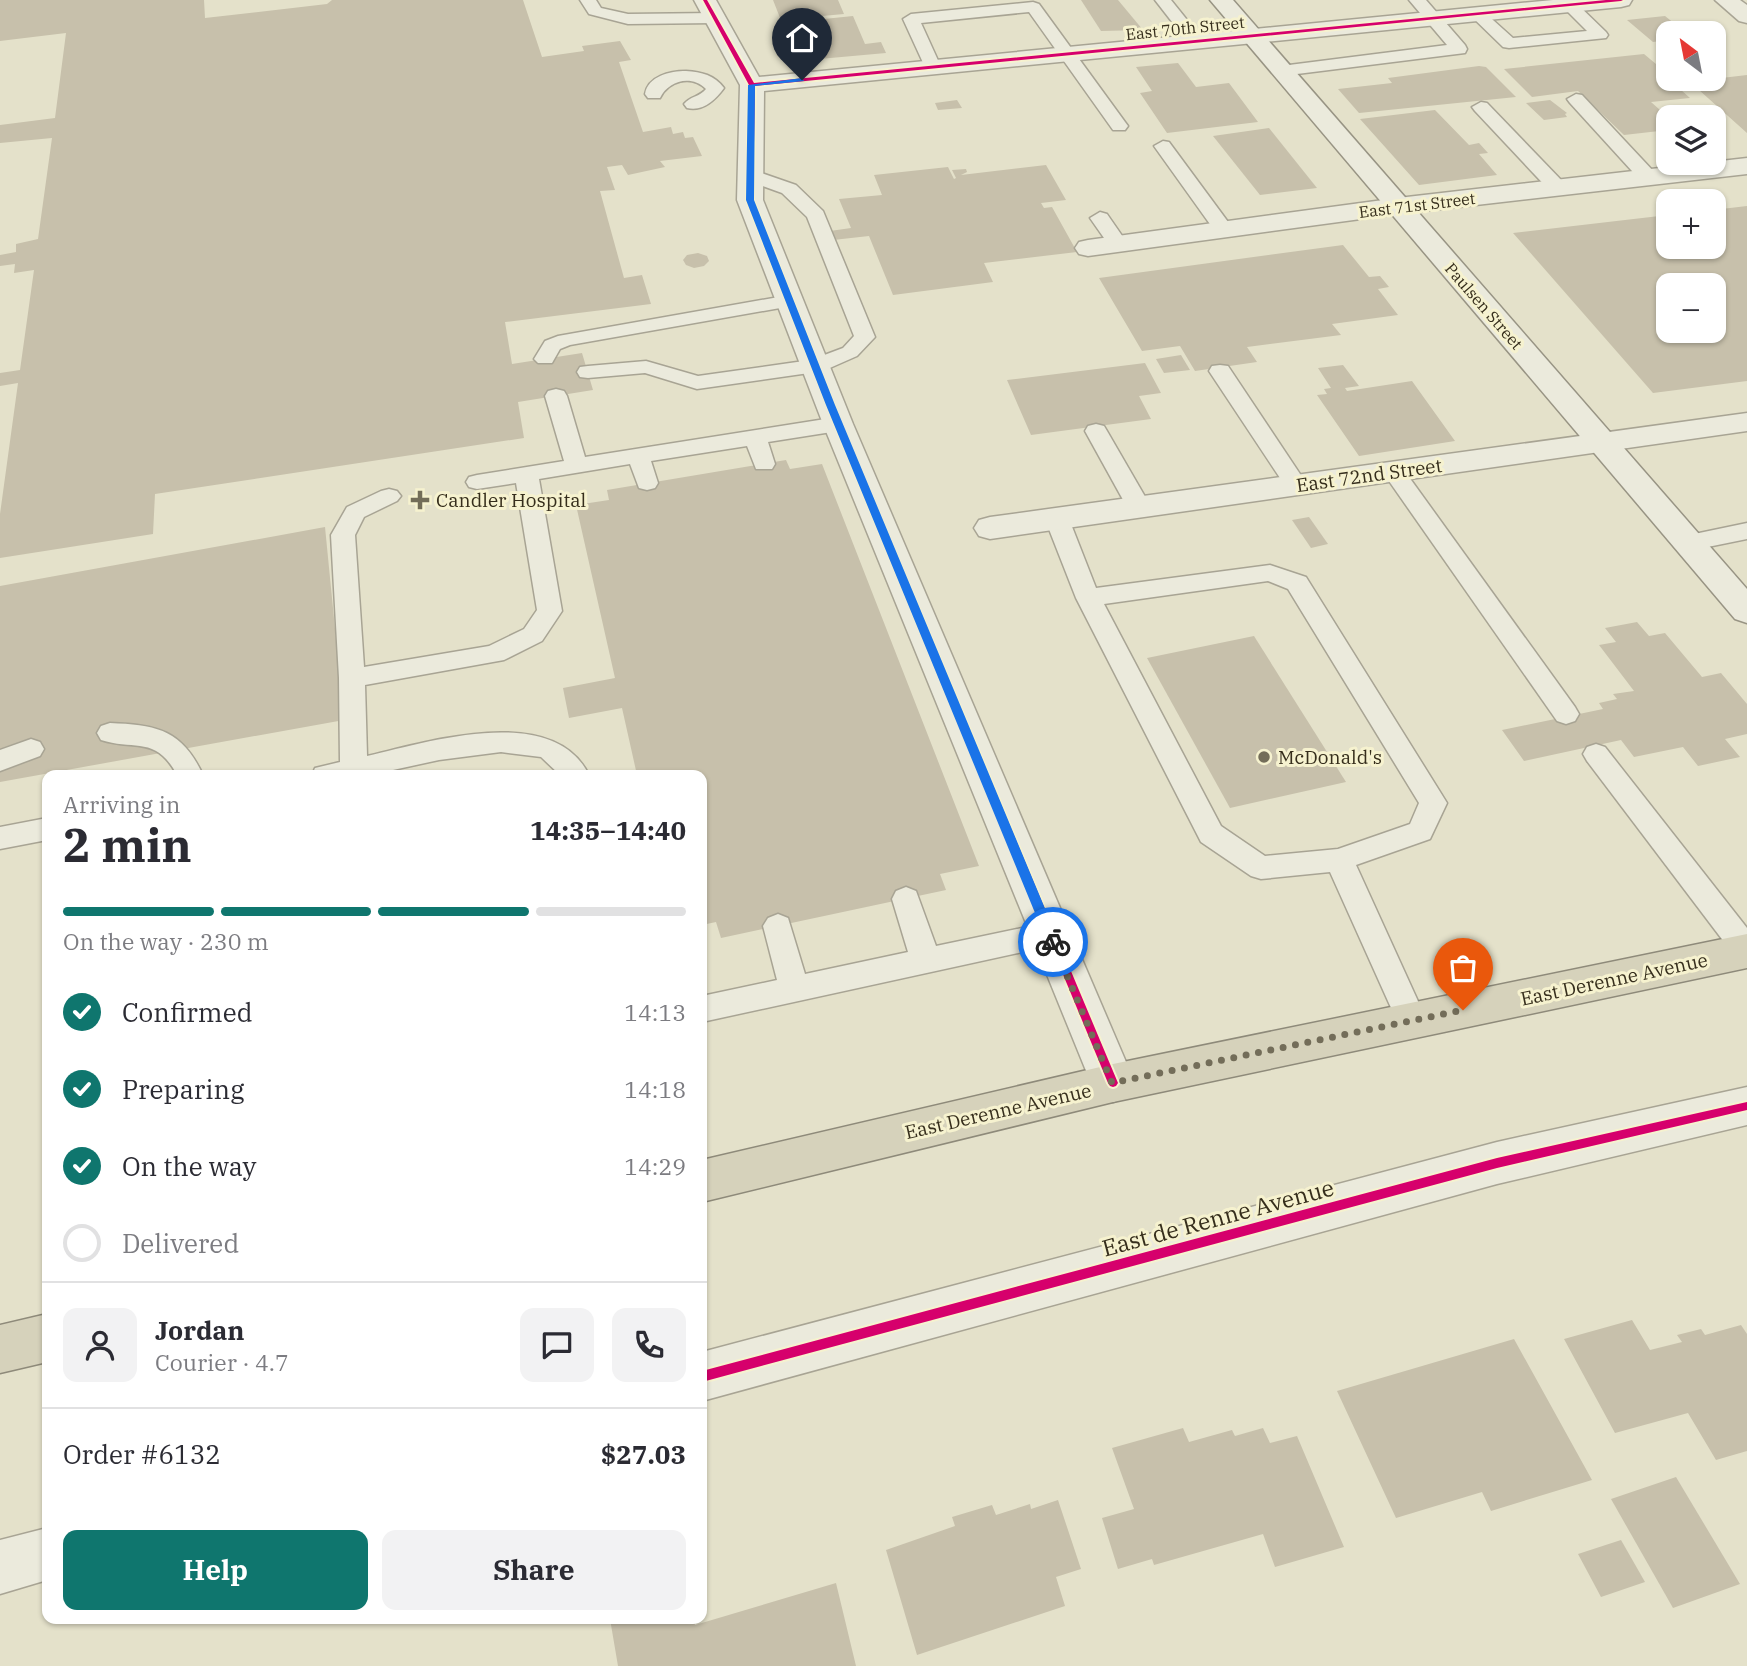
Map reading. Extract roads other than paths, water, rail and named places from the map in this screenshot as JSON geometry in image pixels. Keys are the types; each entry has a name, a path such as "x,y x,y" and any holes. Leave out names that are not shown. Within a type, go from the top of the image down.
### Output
{"highway":[{"name":"East Derenne Avenue","path":"707,1180 1112,1083 1747,951"}],"street":[{"name":"Paulsen Street","path":"1221,0 1747,611"},
{"name":"East 70th Street","path":"752,85 1621,0"},
{"path":"1726,0 1747,16"},
{"path":"710,9 752,85 750,200 838,424 1112,1083"},
{"name":"East 71st Street","path":"1088,248 1398,206 1747,166"},
{"name":"East 72nd Street","path":"990,528 1747,422"},
{"name":"East de Renne Avenue","path":"707,1376 1497,1163 1747,1106"},
{"path":"0,1567 42,1555"}],"lane":[{"path":"588,0 595,10 628,19 684,18 710,9"},
{"path":"676,0 684,18"},
{"path":"1163,0 1196,41"},
{"path":"1281,71 1459,49 1417,0"},
{"path":"1478,14 1509,43 1600,35 1569,5"},
{"path":"933,67 911,19 1033,7 1119,127"},
{"path":"654,94 654,89 663,81 680,76 707,80 715,88 752,85"},
{"path":"693,104 709,97 715,88"},
{"path":"1576,99 1649,177"},
{"path":"1481,107 1558,188"},
{"path":"1163,146 1224,230"},
{"path":"588,372 646,367 697,383 815,366 850,352 865,337 816,215 789,189 750,175"},
{"path":"1100,218 1118,244"},
{"path":"545,359 552,345 565,340 790,301"},
{"path":"1220,371 1296,485"},
{"path":"556,396 576,464"},
{"path":"477,482 838,424"},
{"path":"1096,431 1139,508"},
{"path":"755,437 764,464"},
{"path":"639,454 647,483"},
{"path":"1393,471 1566,714"},
{"path":"352,678 495,654 533,635 550,611 526,473"},
{"path":"354,770 352,678 343,535 355,512 389,496"},
{"path":"1056,519 1088,598 1210,834 1261,868 1339,860 1420,831 1433,803 1297,583 1270,573 1088,598"},
{"path":"1688,543 1747,531"},
{"path":"110,733 141,734 168,740 184,760 188,770"},
{"path":"366,770 462,746 522,743 551,750 571,770"},
{"path":"0,761 31,749"},
{"path":"1596,754 1747,951"},
{"path":"0,838 42,830"},
{"path":"1339,860 1412,1021"},
{"path":"906,899 926,961"},
{"path":"778,926 794,989"},
{"path":"707,1008 1050,934"}],"place":[{"name":"Candler Hospital","path":"420,500"},
{"name":"McDonald's","path":"1264,757"}]}
